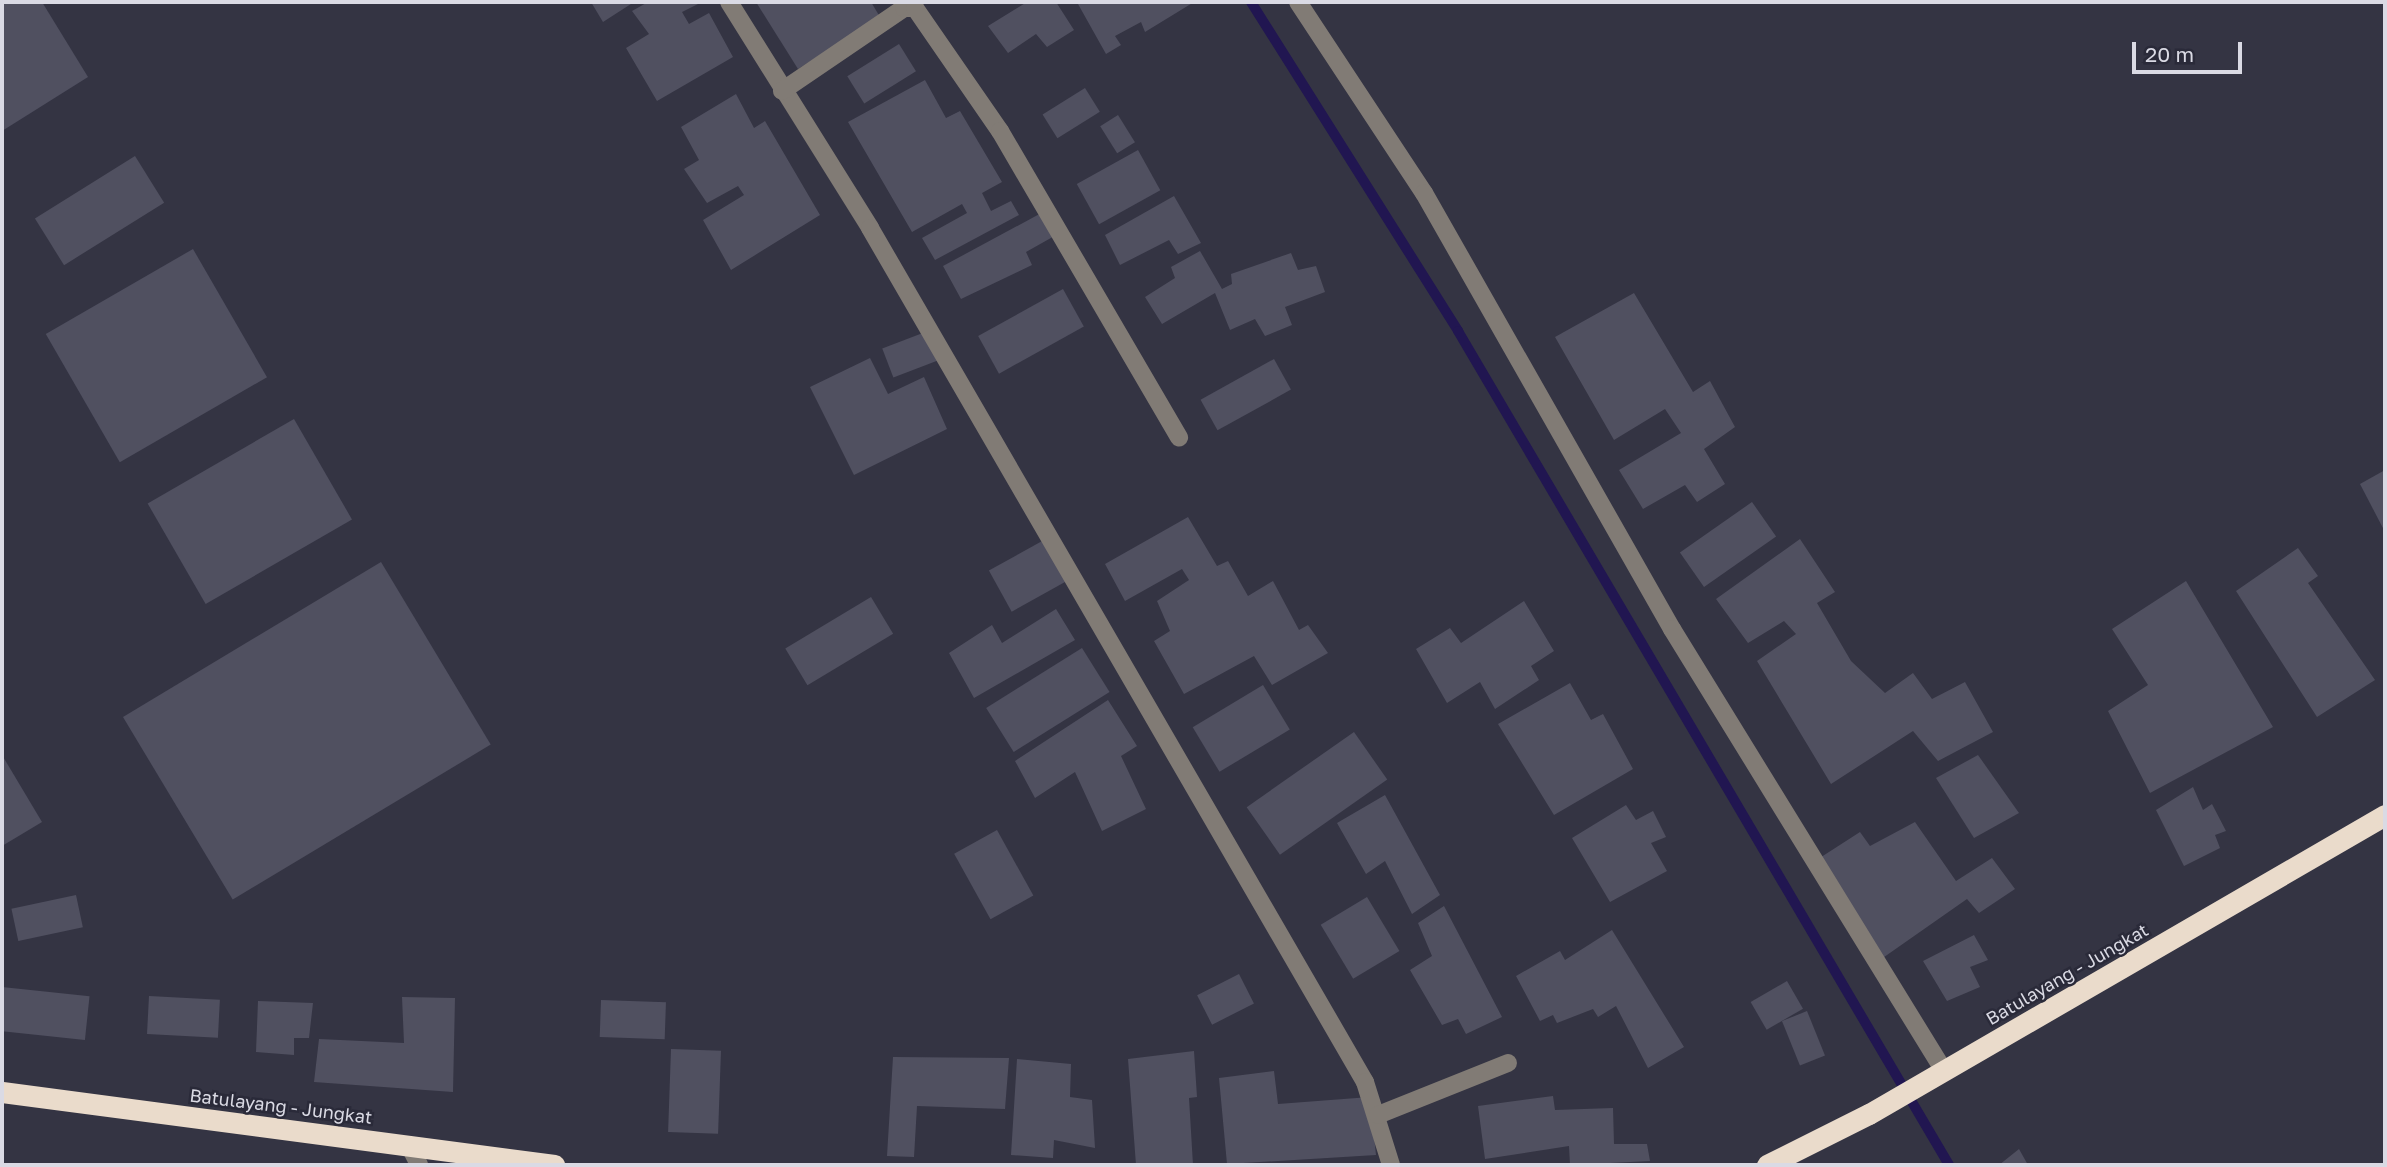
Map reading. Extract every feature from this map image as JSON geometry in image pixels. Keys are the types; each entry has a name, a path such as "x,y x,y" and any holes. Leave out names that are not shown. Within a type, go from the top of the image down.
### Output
{"highway":[{"name":"Batulayang - Jungkat","path":"1767,1165 1869,1114 2385,816"},
{"name":"Batulayang - Jungkat","path":"2,1092 554,1165"}],"street":[{"path":"729,2 905,288 1365,1082 1378,1115 1391,1165"},
{"path":"1298,2 1424,193 1672,629 1944,1071"},
{"path":"782,91 904,8 915,8 1000,131 1179,437"},
{"path":"1378,1115 1508,1063"},
{"path":"409,1145 419,1165"}],"building":[{"path":"2,2 42,2 88,77 2,131"},
{"path":"591,2 634,2 603,22"},
{"path":"648,2 702,2 682,12 689,24 709,13 733,57 657,101 626,48 649,34 632,11"},
{"path":"756,2 871,2 880,17 798,69"},
{"path":"1027,2 1056,2 1074,30 1047,47 1036,34 1008,53 988,26"},
{"path":"1194,2 1145,32 1141,22 1115,36 1121,45 1106,54 1078,4"},
{"path":"899,44 916,71 864,103 847,76"},
{"path":"925,80 946,118 960,111 1002,182 982,193 991,211 1011,201 1019,215 935,260 922,238 967,213 962,204 912,232 848,122"},
{"path":"1085,88 1100,112 1057,138 1043,114"},
{"path":"736,94 754,128 765,121 820,215 731,270 703,220 744,195 738,186 707,203 684,169 699,160 681,127"},
{"path":"1118,115 1135,142 1117,153 1100,126"},
{"path":"1138,150 1160,190 1099,224 1077,184"},
{"path":"135,156 164,203 64,265 35,219"},
{"path":"1174,196 1201,243 1178,254 1169,240 1120,265 1105,235"},
{"path":"1045,211 1058,234 1026,252 1032,265 961,299 943,266"},
{"path":"193,249 267,377 120,462 46,334"},
{"path":"1200,251 1222,289 1232,284 1231,274 1291,253 1298,270 1316,266 1325,292 1285,307 1292,325 1265,336 1255,319 1230,330 1215,293 1162,324 1145,297 1175,278 1171,267"},
{"path":"1063,289 1084,327 999,374 978,336"},
{"path":"1634,293 1693,392 1710,381 1735,427 1704,449 1725,484 1697,502 1685,485 1643,509 1619,470 1681,433 1665,409 1614,440 1555,337"},
{"path":"928,331 939,360 893,378 882,349"},
{"path":"870,358 888,394 924,377 947,429 854,475 810,387"},
{"path":"1274,359 1291,390 1218,430 1201,400"},
{"path":"294,419 352,519 206,604 148,504"},
{"path":"2385,470 2385,532 2360,484"},
{"path":"1752,502 1776,536 1704,587 1680,552"},
{"path":"1188,517 1217,566 1228,561 1248,596 1273,581 1299,630 1308,625 1328,653 1272,685 1254,656 1184,694 1154,641 1170,631 1157,601 1189,580 1182,569 1125,601 1105,564"},
{"path":"1800,539 1835,592 1817,603 1851,661 1885,693 1913,673 1932,699 1965,682 1993,732 1938,761 1913,731 1831,784 1757,661 1796,634 1784,621 1748,643 1716,599"},
{"path":"1044,540 1067,581 1012,612 989,571"},
{"path":"2298,548 2318,576 2308,583 2375,680 2317,717 2236,591"},
{"path":"381,562 491,745 233,900 123,717"},
{"path":"2186,581 2273,727 2150,793 2108,711 2148,685 2112,629"},
{"path":"871,597 893,634 807,685 785,649"},
{"path":"1524,601 1554,651 1531,666 1539,680 1495,709 1480,682 1447,703 1416,649 1450,628 1461,643"},
{"path":"1056,609 1075,640 974,698 949,653 992,625 1002,643"},
{"path":"1082,648 1110,692 1014,752 986,708"},
{"path":"1570,683 1591,720 1603,714 1633,769 1554,815 1498,724"},
{"path":"1263,685 1290,730 1219,772 1193,727"},
{"path":"1108,700 1137,746 1121,756 1146,809 1102,831 1075,772 1035,798 1015,761"},
{"path":"1354,732 1387,780 1280,855 1247,807"},
{"path":"2,755 42,822 2,846"},
{"path":"1978,755 2019,813 1974,838 1936,778"},
{"path":"2193,787 2203,810 2212,804 2226,831 2215,835 2220,848 2184,866 2156,810"},
{"path":"1385,795 1440,895 1412,914 1385,861 1366,874 1337,823"},
{"path":"1626,805 1636,820 1653,811 1666,837 1651,843 1667,871 1610,902 1572,838"},
{"path":"1915,822 1956,881 1992,858 2015,889 1979,913 1967,899 1877,962 1815,861 1860,832 1870,846"},
{"path":"997,830 1033,896 991,919 954,854"},
{"path":"76,895 83,927 18,941 11,909"},
{"path":"1367,897 1399,951 1353,979 1321,925"},
{"path":"1444,906 1502,1017 1466,1034 1458,1019 1442,1025 1410,970 1432,956 1418,923"},
{"path":"1612,930 1684,1047 1648,1068 1616,1006 1598,1017 1593,1009 1557,1023 1553,1015 1540,1021 1516,976 1560,951 1565,960"},
{"path":"1974,935 1988,960 1970,967 1980,987 1947,1001 1923,961"},
{"path":"1239,974 1254,1003 1212,1025 1197,995"},
{"path":"1787,981 1803,1009 1767,1030 1751,1002"},
{"path":"2,987 90,996 85,1040 2,1031"},
{"path":"149,996 220,1000 218,1038 147,1034"},
{"path":"402,997 455,998 453,1092 314,1082 319,1039 404,1043"},
{"path":"601,1000 666,1002 665,1039 600,1037"},
{"path":"258,1001 313,1003 309,1038 294,1038 294,1055 256,1052"},
{"path":"1807,1011 1825,1056 1800,1066 1782,1021"},
{"path":"671,1049 721,1051 718,1134 668,1132"},
{"path":"1194,1051 1197,1097 1189,1098 1193,1165 1136,1165 1128,1059"},
{"path":"893,1057 1009,1058 1005,1109 917,1106 914,1157 887,1156"},
{"path":"1017,1059 1071,1064 1070,1097 1092,1100 1095,1148 1054,1140 1053,1158 1011,1155"},
{"path":"1274,1071 1278,1104 1370,1097 1376,1155 1227,1164 1219,1078"},
{"path":"1553,1096 1555,1110 1613,1108 1614,1144 1647,1144 1650,1161 1570,1165 1569,1146 1485,1159 1478,1106"},
{"path":"2019,1149 2028,1165 1999,1165"}],"waterway":[{"path":"1251,2 1458,331 1949,1165"}]}
